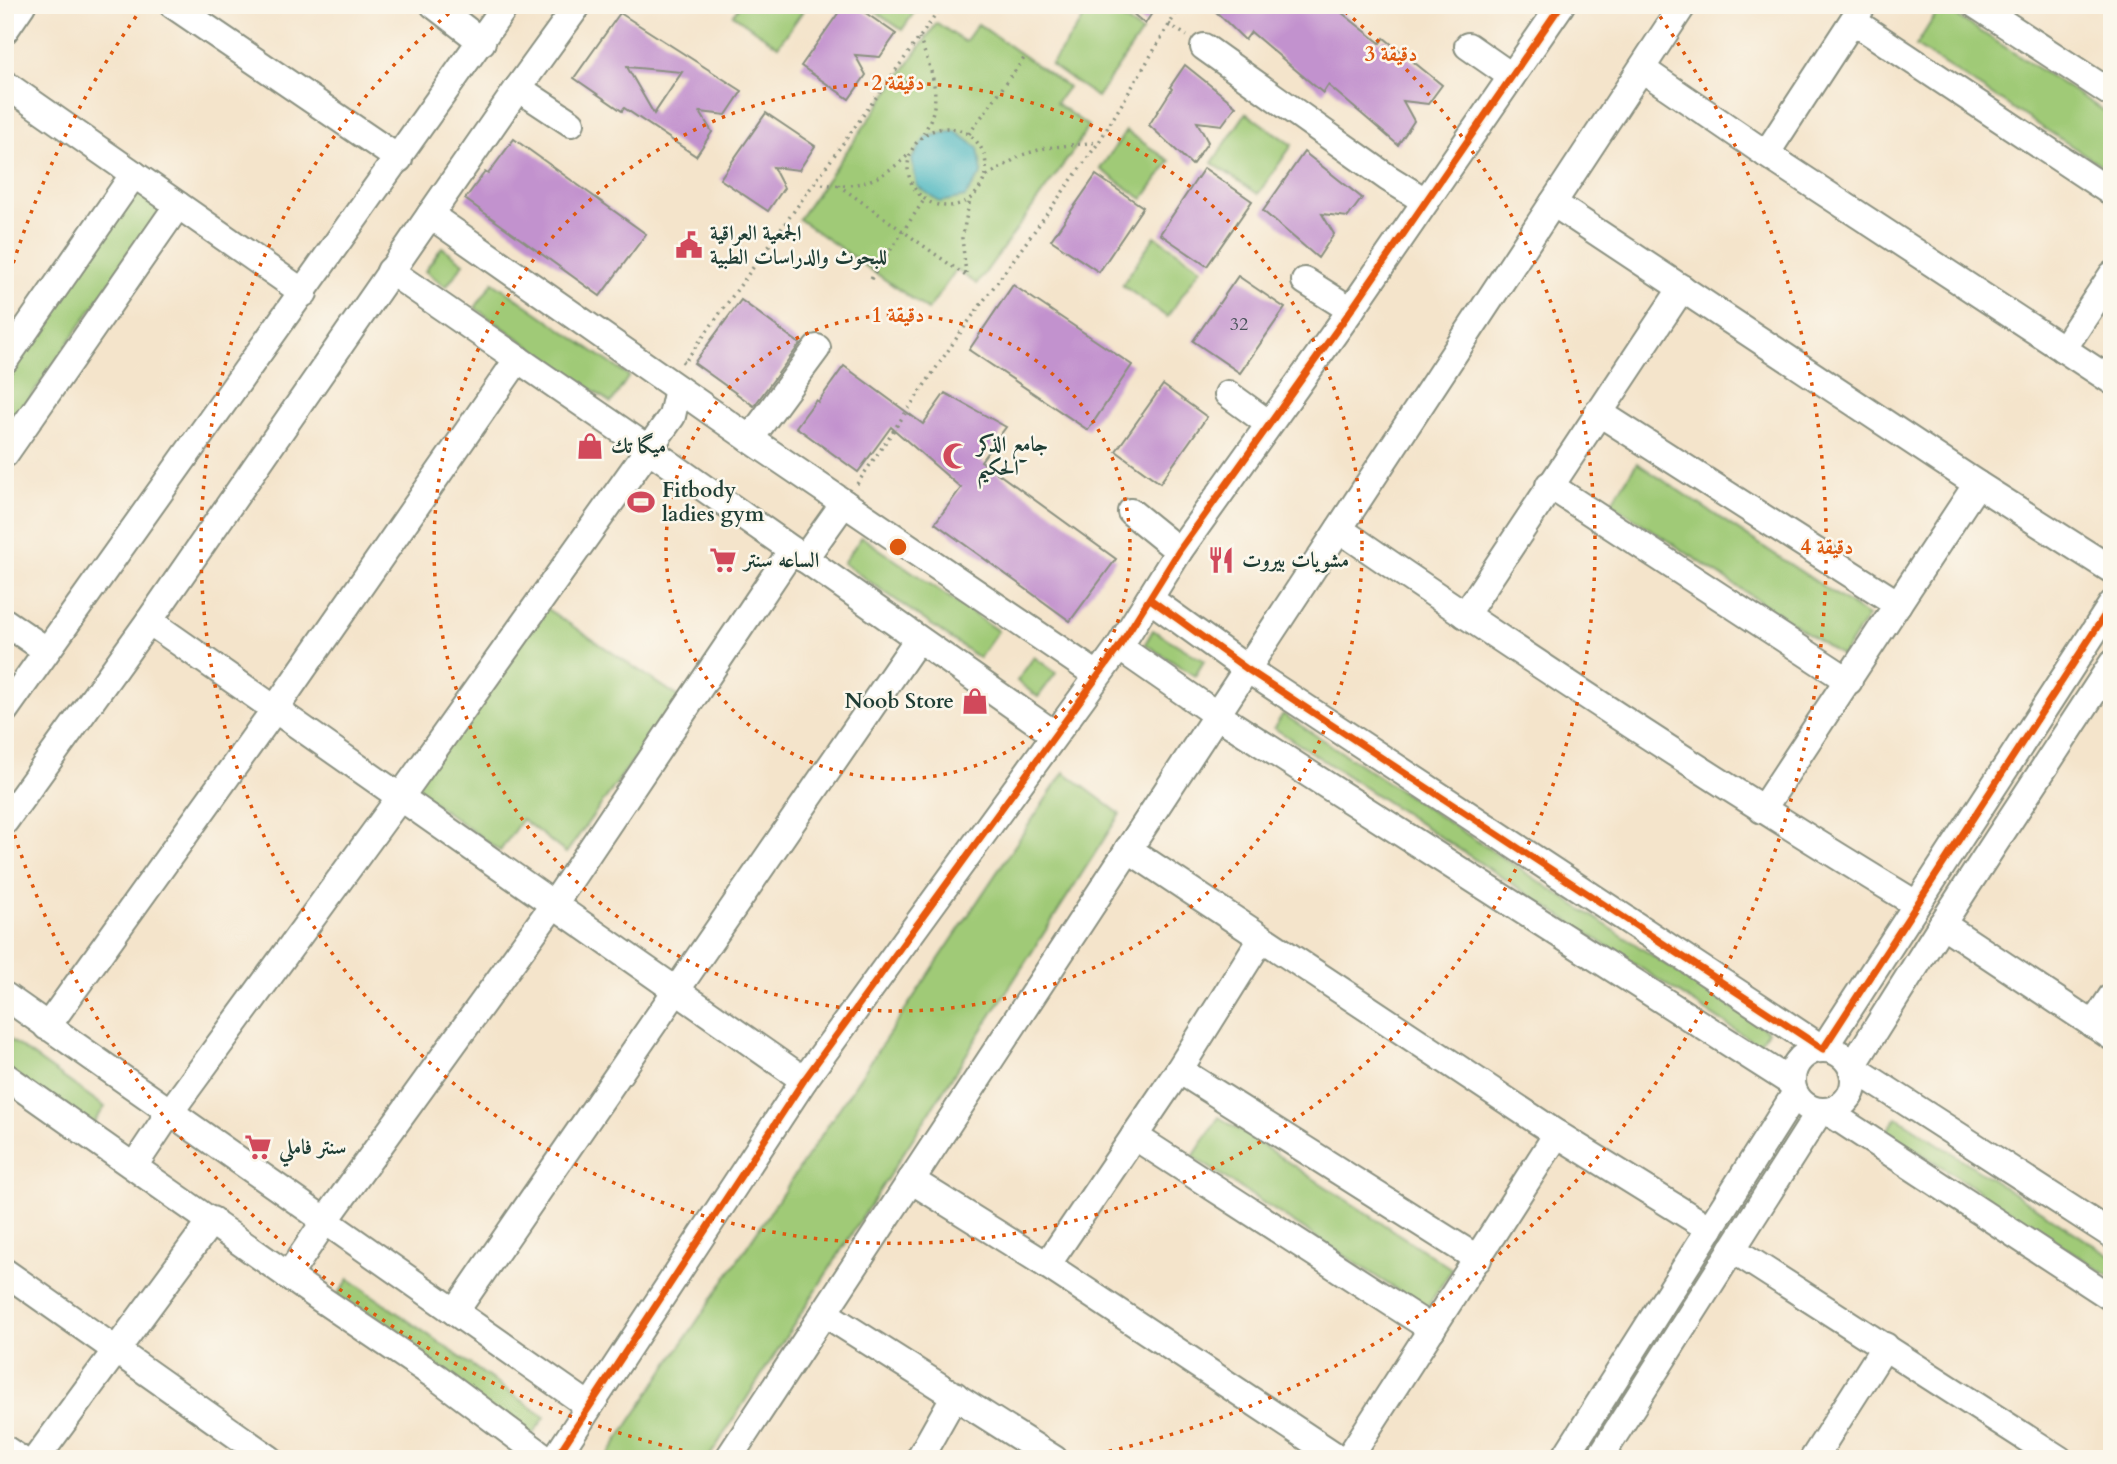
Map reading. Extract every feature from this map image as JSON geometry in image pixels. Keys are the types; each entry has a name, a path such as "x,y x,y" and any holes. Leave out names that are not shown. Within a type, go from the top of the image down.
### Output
{"street":[{"path":"5,30 22,5"},
{"path":"173,5 399,159"},
{"path":"434,5 482,42"},
{"path":"5,710 304,293 506,5"},
{"path":"5,821 149,621 390,271 578,5"},
{"path":"555,1459 804,1080 1119,647 1179,551 1351,310 1561,5"},
{"path":"1976,5 2112,94"},
{"path":"728,1459 1642,69 1677,8"},
{"path":"1766,154 1858,13 2112,193"},
{"path":"1468,46 1511,76"},
{"path":"1204,47 1388,178 1425,201"},
{"path":"1642,69 1766,154 2112,381"},
{"path":"5,84 304,293"},
{"path":"518,88 570,123"},
{"path":"5,360 134,174"},
{"path":"1553,203 1977,484 2112,570"},
{"path":"5,454 178,205"},
{"path":"430,215 750,439 1097,675"},
{"path":"390,271 1054,734"},
{"path":"2063,349 2112,275"},
{"path":"1306,281 1351,310"},
{"path":"1465,615 1682,288"},
{"path":"750,439 817,348"},
{"path":"47,1027 275,709 518,359"},
{"path":"134,1166 170,1112 401,796 671,416 678,389"},
{"path":"1228,394 1269,424"},
{"path":"1598,412 1898,604"},
{"path":"1762,810 1977,484"},
{"path":"1549,485 1849,681"},
{"path":"288,1276 554,904 798,555 844,503"},
{"path":"1131,512 1179,551"},
{"path":"1339,529 1762,810 1916,904"},
{"path":"1150,599 1247,669 1823,1049 1838,1053 1852,1067 2112,1235"},
{"path":"1564,1459 1794,1089 1793,1074 1802,1058 1810,1052 1823,1049 2112,604"},
{"path":"149,621 804,1080"},
{"path":"5,622 46,650"},
{"path":"455,1312 918,639"},
{"path":"1119,647 1217,715 1794,1089 1802,1102 1823,1111 2112,1298"},
{"path":"1599,1459 1823,1111 1844,1103 1850,1095 1854,1086 1852,1067 2112,664"},
{"path":"1128,849 1557,1134 1710,1228"},
{"path":"1942,924 2103,1031 2112,996"},
{"path":"1047,1265 1179,1070 1261,939"},
{"path":"5,996 589,1406"},
{"path":"1179,1070 1478,1259"},
{"path":"5,1076 288,1276 438,1378 547,1459"},
{"path":"1348,1459 1557,1134"},
{"path":"1134,1136 1432,1329"},
{"path":"911,1180 1047,1265 1340,1459"},
{"path":"36,1459 212,1220"},
{"path":"1732,1249 2059,1459"},
{"path":"5,1272 270,1459"},
{"path":"824,1313 1054,1459"},
{"path":"1813,1459 1885,1346"},
{"path":"919,1459 955,1395"},
{"path":"5,1449 20,1459"}],"path":[{"path":"676,358 684,363 943,5"},
{"path":"844,503 958,336 1098,142 1181,5"},
{"path":"815,183 853,186 868,182 883,175 910,153 922,136 932,113 935,95 933,74 919,37"},
{"path":"969,134 1025,57"},
{"path":"910,153 908,174 917,192 936,205 963,203 982,185 986,159 981,146 969,134 947,127 934,129 922,136"},
{"path":"985,177 1022,155 1045,148 1098,142"},
{"path":"838,185 966,276 962,238 971,198"},
{"path":"871,279 925,199"}],"green space":[{"path":"740,5 807,5 778,46 733,15"},
{"path":"866,5 919,5 902,30"},
{"path":"1093,5 1103,5 1142,32 1097,97 1051,65"},
{"path":"1941,6 2112,116 2112,172 1916,46"},
{"path":"937,23 965,42 978,24 1068,87 1056,103 1088,126 1076,147 977,284 956,270 928,310 799,219"},
{"path":"1246,113 1292,145 1258,194 1212,163"},
{"path":"1126,131 1170,161 1143,199 1100,169"},
{"path":"138,188 164,205 5,434 5,380"},
{"path":"1155,236 1201,268 1167,317 1122,285"},
{"path":"442,247 464,263 446,287 425,271"},
{"path":"493,282 629,376 611,403 475,308"},
{"path":"1637,463 1868,616 1842,656 1611,503"},
{"path":"862,537 998,631 979,658 843,563"},
{"path":"544,607 679,697 566,853 522,819 500,851 412,787"},
{"path":"1153,630 1204,661 1195,676 1145,644"},
{"path":"1034,657 1056,673 1038,697 1017,681"},
{"path":"1283,714 1768,1031 1758,1045 1274,728"},
{"path":"1064,772 1120,814 708,1459 605,1459"},
{"path":"5,1036 105,1107 87,1132 5,1074"},
{"path":"1219,1117 1452,1269 1426,1309 1193,1157"},
{"path":"1897,1117 2112,1257 2112,1278 1887,1131"},
{"path":"349,1279 545,1417 528,1441 332,1303"}],"water":[{"path":"955,131 978,148 982,173 965,197 940,202 917,186 912,159 926,137"}],"building":[{"path":"844,5 854,5 896,34 880,57 855,55 866,75 849,99 801,66"},
{"path":"1123,5 1157,5 1145,24"},
{"path":"1209,5 1332,5 1380,43 1384,38 1442,85 1428,104 1403,101 1414,121 1398,145 1328,85 1323,93 1251,32 1245,40"},
{"path":"620,13 742,91 726,115 700,112 712,132 696,156 574,78","holes":["627,67 682,72 654,114"]},
{"path":"1185,65 1236,106 1222,125 1197,122 1208,142 1192,165 1149,125"},
{"path":"766,113 815,146 799,170 773,167 784,188 768,211 720,179"},
{"path":"514,139 646,234 600,296 465,199"},
{"path":"1304,152 1362,198 1348,217 1322,214 1334,234 1318,258 1263,211"},
{"path":"1204,168 1252,201 1207,266 1160,234"},
{"path":"1096,175 1143,207 1099,272 1051,240"},
{"path":"1238,276 1285,308 1240,373 1193,341"},
{"path":"1013,285 1132,365 1088,430 969,350"},
{"path":"741,300 800,344 754,406 694,363"},
{"path":"844,366 923,424 945,393 1006,427 981,461 1116,559 1070,621 935,523 961,488 891,427 858,472 796,427"},
{"path":"1163,385 1207,417 1160,483 1116,451"}],"cycle path":[{"path":"555,1459 804,1080 1119,647 1179,551 1351,310 1561,5"},
{"path":"1150,599 1247,669 1823,1049 2112,604"}],"place":[{"name":"الجمعية العراقية للبحوث والدراسات الطبية","path":"689,245"},
{"name":"ميگا تك","path":"590,446"},
{"name":"جامع الذكر الحكيم","path":"956,456"},
{"name":"Fitbody ladies gym","path":"641,502"},
{"name":"الساعه سنتر","path":"723,560"},
{"name":"مشويات بيروت","path":"1221,560"},
{"name":"Noob Store","path":"975,701"},
{"name":"سنتر فاملي","path":"258,1147"}]}
